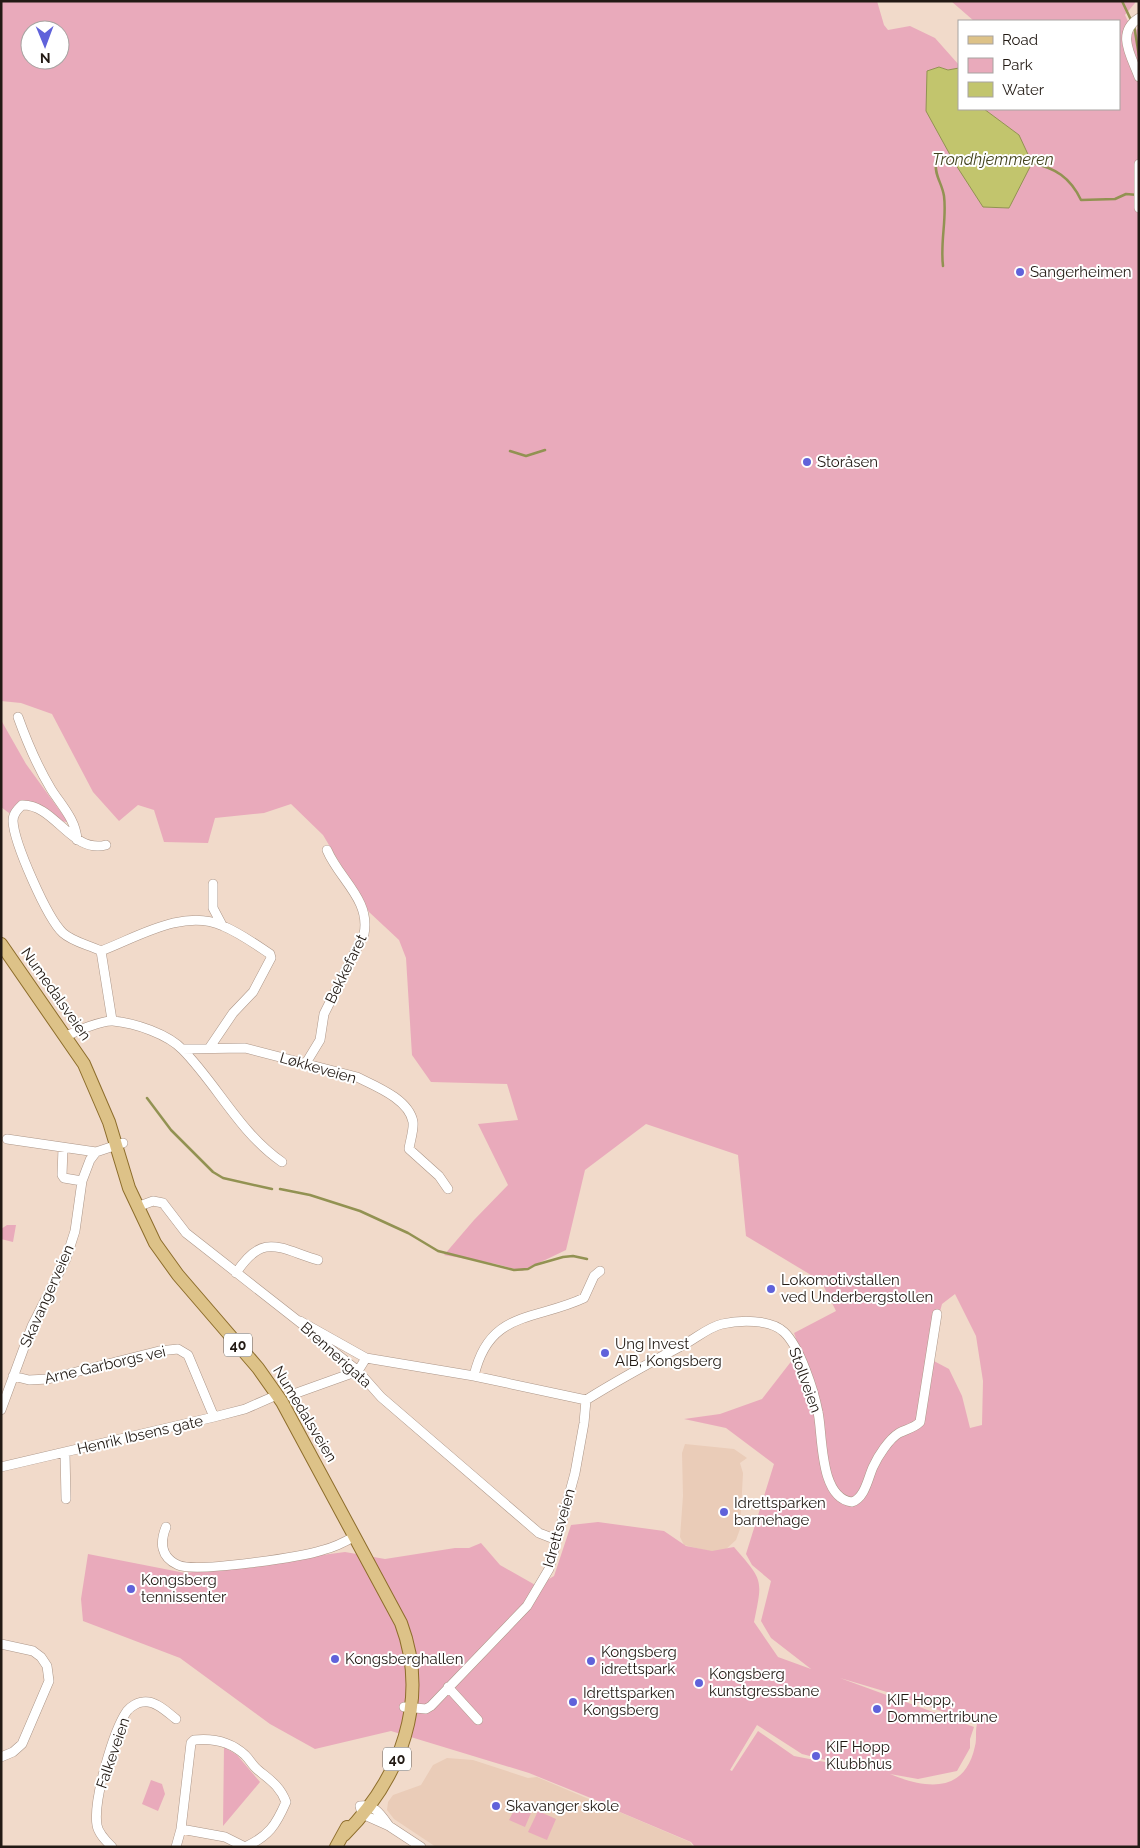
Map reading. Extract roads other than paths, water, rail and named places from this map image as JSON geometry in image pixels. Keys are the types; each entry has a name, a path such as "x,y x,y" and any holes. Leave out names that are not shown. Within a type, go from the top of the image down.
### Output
{"main road":[{"name":"Numedalsveien","path":"1,944 84,1064 92,1072 107,1100 120,1145 125,1178 140,1205 155,1243 172,1266 258,1368 277,1395 386,1596 404,1662 408,1707 393,1749 363,1808 350,1820 344,1835 336,1847"}],"street":[{"path":"1139,18 1128,28 1126,40 1139,77"},
{"path":"1139,164 1139,208"},
{"path":"18,718 30,751 77,828 77,840"},
{"path":"106,845 97,847 77,840 43,810 32,805 22,806 16,810 13,822 23,857 54,920 65,935 102,951 162,927 186,921 205,921 226,927 270,954 271,958 257,987 233,1014 210,1047"},
{"name":"Bekkefaret","path":"306,1063 320,1040 324,1014 364,934 367,923 358,899 327,850"},
{"path":"213,884 213,908 226,927"},
{"path":"102,951 112,1020"},
{"path":"66,1036 112,1020 140,1027 167,1039 182,1049 245,1129 270,1154 282,1162"},
{"name":"Løkkeveien","path":"182,1049 210,1047 245,1048 357,1077 391,1096 408,1110 413,1123 409,1149 439,1176 448,1189"},
{"path":"7,1138 96,1152 120,1145"},
{"path":"63,1148 62,1175 64,1178 82,1182"},
{"name":"Skavangerveien","path":"1,1410 32,1326 66,1259 75,1231 82,1182 90,1160 96,1152"},
{"name":"Brennerigata","path":"140,1205 153,1201 163,1203 186,1233 300,1321 315,1336 358,1371 381,1397 539,1533 556,1540"},
{"path":"236,1273 248,1255 260,1247 272,1247 318,1260"},
{"path":"474,1376 490,1338 502,1328 526,1315 554,1310 584,1298 594,1276 600,1270"},
{"name":"Stollveien","path":"586,1400 632,1372 721,1324 763,1323 774,1326 784,1332 789,1339 813,1394 818,1413 822,1457 831,1484 837,1494 848,1502 852,1502 861,1496 873,1466 897,1434 915,1427 920,1422 937,1314"},
{"path":"300,1321 366,1358 474,1376 586,1400"},
{"name":"Arne Garborgs vei","path":"13,1376 29,1380 48,1380 159,1351 178,1349 188,1355 214,1417"},
{"path":"291,1395 358,1371 366,1358"},
{"name":"Henrik Ibsens gate","path":"1,1467 245,1409 277,1395"},
{"name":"Idrettsveien","path":"408,1707 426,1709 527,1606 549,1568 575,1473 586,1400"},
{"path":"65,1452 66,1499"},
{"path":"166,1526 162,1550 168,1558 178,1565 195,1567 285,1559 322,1551 355,1536"},
{"path":"1,1644 33,1651 41,1657 47,1666 49,1681 22,1744 13,1752 1,1757"},
{"path":"448,1687 478,1720"},
{"name":"Falkeveien","path":"112,1847 97,1828 96,1814 99,1792 106,1767 127,1711 143,1702 152,1703 176,1719"},
{"path":"176,1847 182,1829 191,1743 194,1740 215,1740 230,1744 246,1756 257,1769 282,1791 286,1802 279,1820 263,1839 245,1847 225,1837 182,1829"},
{"path":"363,1808 378,1811 389,1826 421,1847"}],"water":[{"name":"Trondhjemmeren","path":"939,67 948,70 958,68 958,110 985,110 1019,135 1032,163 1009,208 983,207 954,162 926,111 927,71"}],"waterway":[{"path":"1122,1 1131,20"},
{"path":"1134,25 1139,56"},
{"path":"943,266 942,248 945,205 943,191 936,171 936,162 954,162"},
{"path":"1032,163 1061,175 1072,185 1081,200 1115,199 1126,194 1138,195"},
{"path":"510,451 526,456 545,450"},
{"path":"147,1098 171,1130 213,1172 223,1178 272,1189"},
{"path":"280,1189 310,1195 360,1211 408,1233 438,1251 514,1270 528,1269 535,1265 563,1257 573,1256 587,1259"}],"place":[{"name":"Sangerheimen","path":"1020,272"},
{"name":"Storåsen","path":"807,462"},
{"name":"Lokomotivstallen ved Underbergstollen","path":"771,1289"},
{"name":"Ung Invest AIB, Kongsberg","path":"605,1353"},
{"name":"Idrettsparken barnehage","path":"724,1512"},
{"name":"Kongsberg tennissenter","path":"131,1589"},
{"name":"Kongsberghallen","path":"335,1659"},
{"name":"Kongsberg idrettspark","path":"591,1661"},
{"name":"Kongsberg kunstgressbane","path":"699,1683"},
{"name":"Idrettsparken Kongsberg","path":"573,1702"},
{"name":"KIF Hopp, Dommertribune","path":"877,1709"},
{"name":"KIF Hopp Klubbhus","path":"816,1756"},
{"name":"Skavanger skole","path":"496,1806"}]}
